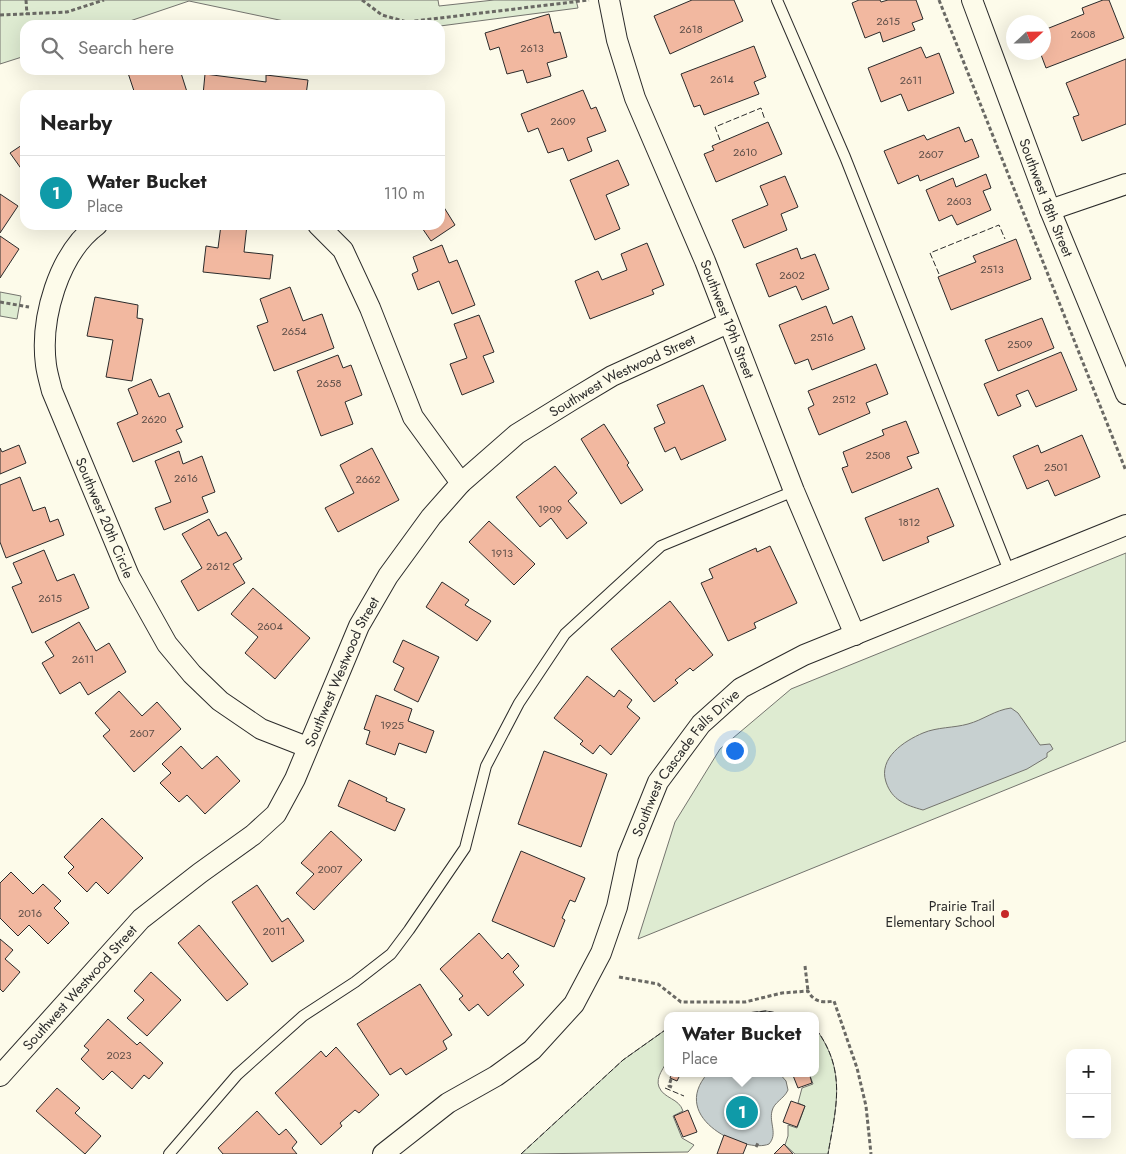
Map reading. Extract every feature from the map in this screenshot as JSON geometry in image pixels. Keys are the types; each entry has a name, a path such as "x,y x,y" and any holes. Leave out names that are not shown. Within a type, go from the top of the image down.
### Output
{"street":[{"name":"Southwest 19th Street","path":"609,0 617,40 635,98 705,261 794,491 855,635"},
{"name":"Southwest 18th Street","path":"972,0 1050,210 1126,394"},
{"path":"1050,210 1126,184"},
{"name":"Southwest 20th Circle","path":"93,230 72,253 55,286 48,310 46,365 52,391 129,576 147,612 179,659 220,701 261,729 308,747"},
{"path":"323,230 343,250 370,308 413,417 461,484"},
{"name":"Southwest Westwood Street","path":"0,1076 141,919 253,835 276,814 295,779 358,626 388,576 431,517 461,484 517,434 572,400 612,376 728,323"},
{"name":"Southwest Cascade Falls Drive","path":"383,1154 448,1103 496,1076 532,1050 574,1004 601,953 616,907 628,856 658,782 701,724 741,688 804,655 1126,525"}],"lane":[{"path":"777,0 844,157 1009,571"},
{"path":"169,1154 237,1075 303,1016 355,982 391,954 465,848 486,766 519,703 565,634 661,546 794,491"}],"path":[{"path":"26,0 27,15"},
{"path":"0,15 67,12 104,0"},
{"path":"362,0 382,15 400,20"},
{"path":"424,20 592,0"},
{"path":"939,0 1126,471"},
{"path":"0,302 48,310"},
{"path":"805,966 808,991 812,997 823,1003 834,1001 857,1068 866,1106 871,1154"},
{"path":"619,977 658,984 681,1002 746,1002 782,993 808,991"},
{"path":"671,1079 669,1086 674,1088"},
{"path":"729,1107 736,1109"},
{"path":"740,1115 741,1124"}],"green space":[{"path":"0,0 438,0 439,6 494,0 576,0 578,8 445,25 445,20 279,20 189,1 133,20 20,20 20,58 0,64"},
{"path":"0,292 21,296 17,319 0,316"},
{"path":"1126,553 1126,741 638,939 675,822 720,749 791,689"},
{"path":"664,1031 664,1067 659,1076 658,1083 661,1091 678,1103 683,1111 673,1116 682,1138 694,1145 688,1152 521,1154 623,1060"},
{"path":"819,1034 826,1045 836,1075 836,1105 828,1154 795,1154 785,1145 788,1136 788,1125 797,1128 805,1106 798,1103 802,1088 813,1084 810,1077 819,1077"}],"shaded area":[{"path":"1011,708 1018,713 1040,745 1050,744 1053,749 1047,753 1047,757 1027,769 923,810 905,804 892,793 886,782 886,765 894,751 908,741 928,731 968,724"},
{"path":"706,1077 782,1077 786,1081 788,1090 772,1111 772,1140 769,1144 758,1146 744,1144 714,1130 703,1118 697,1105 698,1090"}],"building":[{"path":"692,0 734,0 743,21 670,54 654,16"},
{"path":"859,0 880,0 881,2 888,0 916,0 923,19 912,23 915,30 883,42 880,32 865,38 852,3"},
{"path":"1103,0 1109,0 1124,38 1046,68 1043,60 1051,60 1051,27 1084,14 1082,8"},
{"path":"549,14 554,33 560,32 567,57 547,63 551,76 527,83 523,70 507,74 499,47 490,50 485,33"},
{"path":"754,46 766,77 754,82 759,94 704,115 700,105 694,107 681,74"},
{"path":"921,47 926,58 939,53 954,93 908,111 901,94 881,102 868,68"},
{"path":"1126,59 1126,124 1082,141 1073,117 1079,115 1066,83"},
{"path":"129,75 182,75 186,90 134,90"},
{"path":"205,75 266,82 266,75 308,80 307,90 203,90"},
{"path":"583,90 591,109 596,107 606,131 587,138 592,151 568,161 563,148 548,153 538,128 528,132 521,114"},
{"path":"768,122 782,154 716,182 704,154 714,150 712,146"},
{"path":"959,127 965,142 972,139 979,157 920,181 918,175 898,184 884,151 924,135 927,140"},
{"path":"20,146 20,167 10,153"},
{"path":"618,160 629,185 606,195 620,229 595,240 570,180"},
{"path":"986,174 991,188 983,191 991,210 957,225 952,215 939,221 926,190 953,178 956,187"},
{"path":"785,176 798,207 781,214 787,230 744,248 732,220 768,205 760,186"},
{"path":"0,194 18,206 0,233"},
{"path":"445,209 455,225 431,241 423,230 445,230"},
{"path":"220,230 246,230 244,252 273,255 270,279 203,272 206,246 218,248"},
{"path":"0,236 19,249 0,278"},
{"path":"1016,239 1031,279 951,310 938,277 976,262 973,256"},
{"path":"647,243 664,285 652,290 654,294 590,319 575,281 598,271 602,280 627,270 621,254"},
{"path":"442,245 449,263 457,260 475,305 452,314 439,281 418,290 412,274 418,271 413,257"},
{"path":"797,248 801,259 815,254 829,289 802,300 796,286 769,297 756,264"},
{"path":"290,287 303,321 322,314 334,348 274,371 257,326 268,322 260,299"},
{"path":"95,297 138,305 137,318 143,319 132,381 106,377 113,340 87,336"},
{"path":"826,306 833,324 852,316 865,349 812,370 808,359 795,364 779,325"},
{"path":"479,315 494,352 483,356 494,382 462,395 450,364 467,358 454,324"},
{"path":"1042,318 1054,348 998,371 985,340"},
{"path":"1061,352 1077,390 1036,407 1028,390 1016,395 1021,406 998,416 984,384"},
{"path":"338,355 343,368 351,365 362,395 345,402 353,424 321,436 297,371"},
{"path":"876,364 888,394 866,403 870,413 819,435 808,408 814,405 808,391"},
{"path":"151,379 159,397 169,393 183,427 176,430 182,442 133,462 117,423 138,414 128,389"},
{"path":"703,385 726,440 681,460 675,447 665,452 654,428 665,423 657,405"},
{"path":"906,421 919,453 907,457 912,468 852,493 842,468 848,466 843,452 884,435 882,430"},
{"path":"604,424 629,463 627,465 643,490 621,504 581,439"},
{"path":"1082,435 1100,477 1055,496 1048,480 1027,489 1013,456 1038,445 1041,453"},
{"path":"19,445 26,463 0,474 0,448 2,452"},
{"path":"372,448 399,500 338,532 325,508 354,493 340,465"},
{"path":"179,451 183,464 202,456 215,492 202,497 208,512 164,530 155,508 171,502 155,461"},
{"path":"555,466 577,493 568,501 587,523 567,539 551,518 540,527 516,497"},
{"path":"20,477 33,511 45,507 50,522 58,519 64,535 6,558 0,542 0,485"},
{"path":"938,488 954,526 927,537 929,542 883,561 865,518"},
{"path":"209,519 218,536 226,532 242,559 233,564 245,583 198,611 181,581 202,568 182,534"},
{"path":"489,521 535,564 514,585 469,542"},
{"path":"770,546 797,603 754,623 756,628 728,641 701,583 713,578 709,569 756,548 757,552"},
{"path":"44,550 57,581 74,574 89,608 32,633 12,587 22,583 13,563"},
{"path":"442,582 469,600 465,605 491,621 477,641 426,607"},
{"path":"253,588 310,638 275,679 245,653 258,637 231,614"},
{"path":"670,601 713,655 693,671 690,668 675,680 678,683 654,702 611,649"},
{"path":"79,622 96,651 109,643 126,672 88,695 80,682 60,694 42,663 54,656 45,642"},
{"path":"403,640 439,657 418,702 394,690 404,668 393,662"},
{"path":"587,676 614,697 619,690 632,700 627,707 640,718 611,755 600,745 593,754 580,744 583,741 554,718"},
{"path":"119,691 142,716 157,702 181,729 134,772 103,736 110,730 95,713"},
{"path":"376,695 412,709 408,721 434,731 426,753 399,743 395,755 366,744 370,731 364,729"},
{"path":"181,746 202,769 217,756 240,781 205,814 187,795 179,802 160,783 171,773 162,764"},
{"path":"544,751 607,774 581,847 518,824"},
{"path":"349,780 387,798 386,801 405,809 395,831 338,806"},
{"path":"102,818 143,858 108,894 96,882 87,892 68,873 74,867 64,857"},
{"path":"331,831 362,860 314,910 296,893 314,874 301,863"},
{"path":"521,851 585,878 575,902 570,900 562,918 565,920 554,947 492,921"},
{"path":"11,872 33,894 43,884 61,901 54,908 69,923 48,944 29,925 18,936 0,918 0,883"},
{"path":"257,885 282,922 288,918 304,941 272,962 232,902"},
{"path":"199,925 248,984 227,1001 178,943"},
{"path":"479,933 502,959 508,953 519,966 513,972 524,985 488,1016 478,1004 469,1011 459,999 463,996 440,969"},
{"path":"0,939 13,950 5,959 20,972 3,992 0,989"},
{"path":"151,972 181,1000 147,1036 127,1018 144,1000 134,991"},
{"path":"420,984 452,1035 443,1041 447,1049 406,1075 401,1068 390,1075 357,1024"},
{"path":"108,1019 137,1045 140,1042 163,1063 149,1079 144,1075 132,1089 112,1071 103,1080 81,1059 89,1050 84,1046"},
{"path":"336,1047 379,1095 359,1113 355,1110 340,1123 342,1126 321,1145 275,1093 321,1051 326,1057"},
{"path":"670,1077 679,1077 677,1081"},
{"path":"794,1077 810,1077 812,1083 798,1088"},
{"path":"57,1088 80,1108 75,1113 101,1136 85,1154 36,1111"},
{"path":"791,1101 805,1106 797,1127 783,1122"},
{"path":"739,1106 743,1110 739,1114 735,1110"},
{"path":"688,1110 697,1132 683,1137 674,1116"},
{"path":"257,1111 279,1135 286,1129 297,1142 292,1148 297,1154 223,1154 218,1148"},
{"path":"724,1135 747,1144 743,1154 717,1154"},
{"path":"784,1144 793,1154 774,1154"}],"fence":[{"path":"720,140 715,127 761,108 765,120"},
{"path":"939,274 930,253 999,225 1005,239"},
{"path":"756,1012 772,1012"},
{"path":"521,1154 623,1060 664,1031"},
{"path":"819,1034 826,1045 836,1075 836,1105 828,1154"},
{"path":"665,1088 684,1096"}],"place":[{"name":"Prairie Trail Elementary School","path":"1005,914"},
{"name":"Water Bucket","path":"742,1112"}]}
